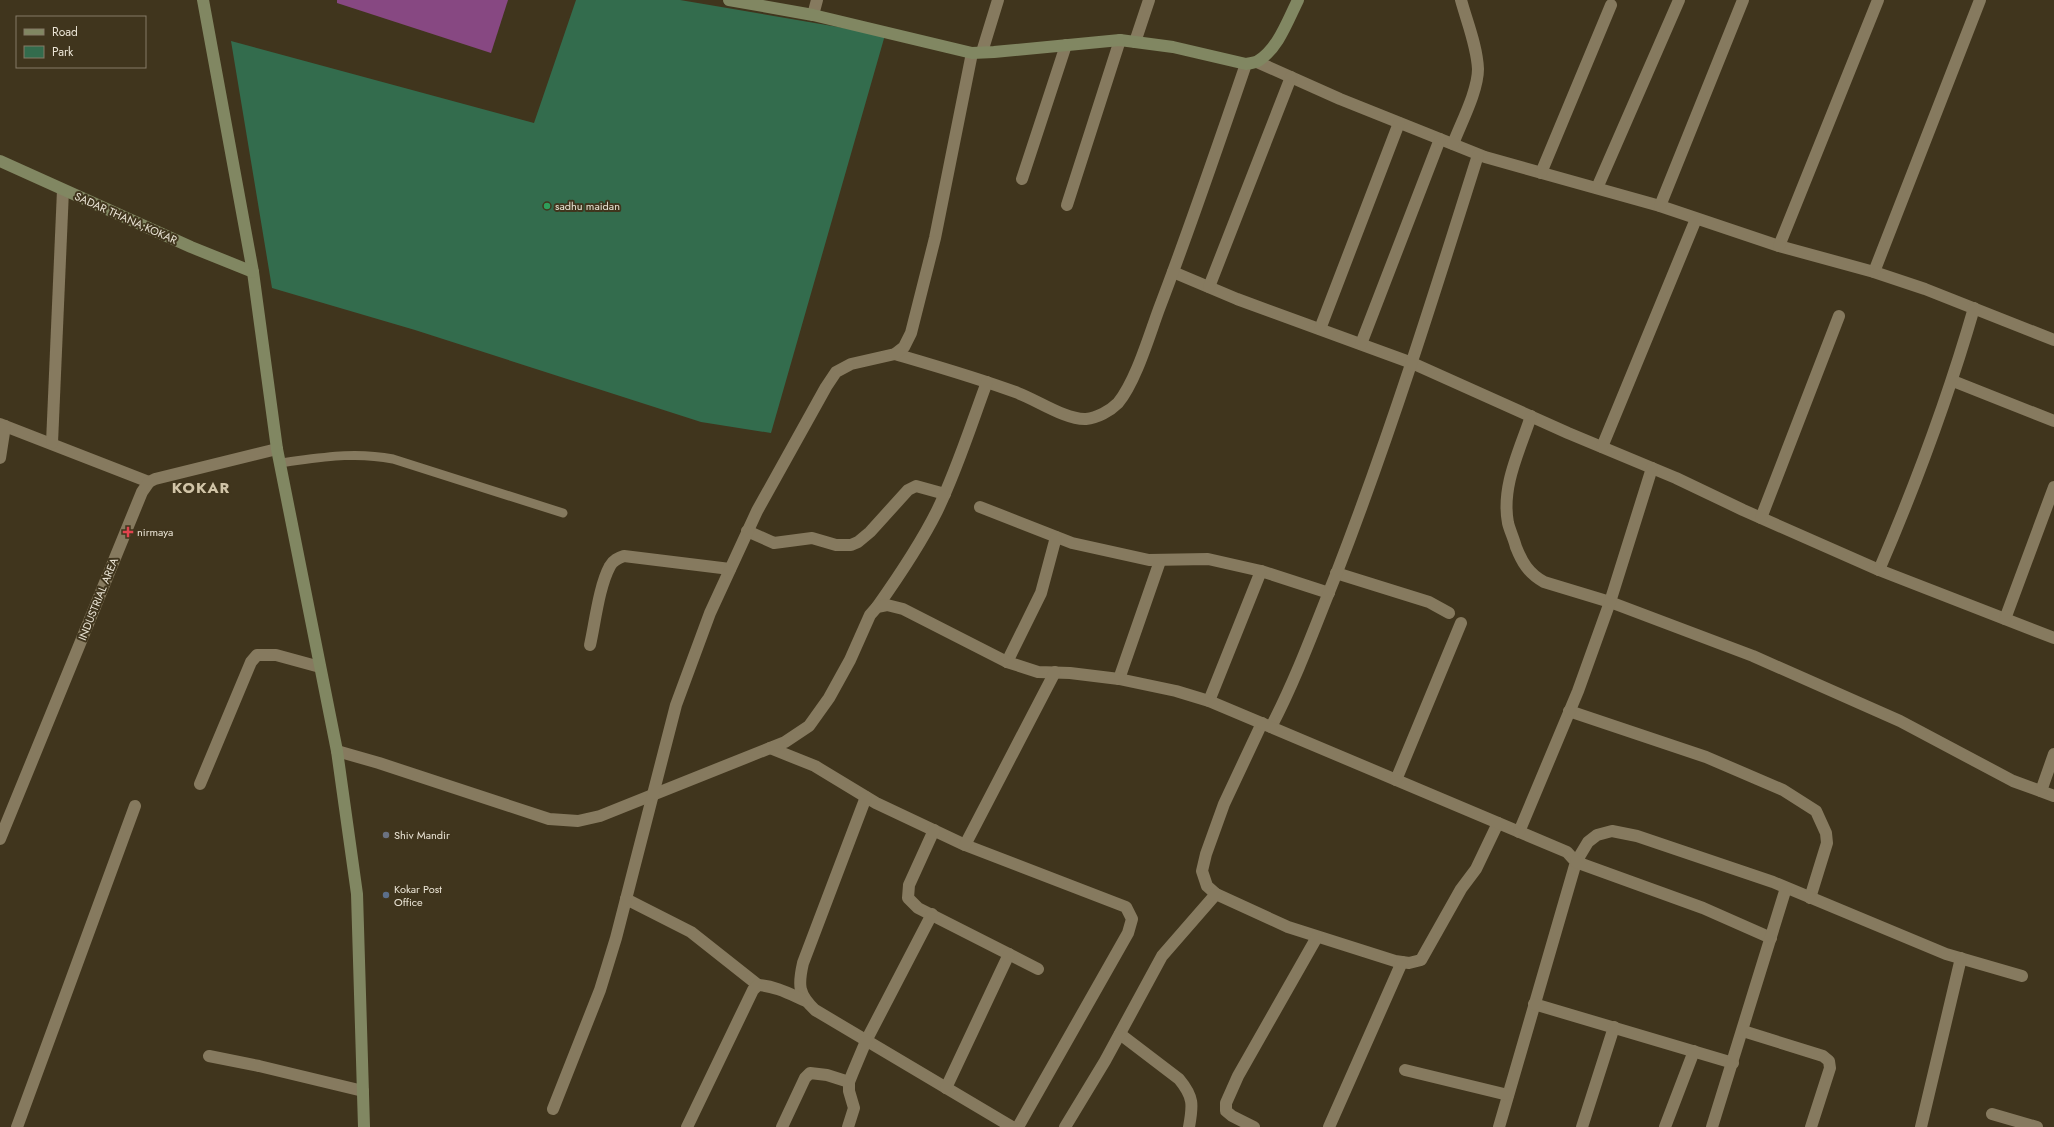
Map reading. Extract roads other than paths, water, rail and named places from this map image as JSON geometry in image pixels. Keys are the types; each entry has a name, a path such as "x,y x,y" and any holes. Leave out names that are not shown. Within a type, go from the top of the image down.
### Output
{"main road":[{"path":"203,0 253,272 276,449 337,751 357,894 364,1127"},
{"path":"729,0 813,16 977,53 1120,40 1174,47 1252,63 1269,52 1277,41 1298,0"},
{"name":"SADAR THANA;KOKAR","path":"0,161 63,190 253,272"}],"street":[{"path":"813,16 817,0"},
{"path":"553,1109 600,990 654,795 676,705 710,613 748,531 776,477 826,387 836,372 851,364 894,354 904,347 918,314 977,53 998,0"},
{"path":"1135,42 1149,0"},
{"path":"1452,144 1475,86 1478,69 1475,49 1461,0"},
{"path":"1597,188 1679,0"},
{"path":"1660,206 1742,0"},
{"path":"1779,246 1878,0"},
{"path":"1874,272 1980,0"},
{"path":"1540,173 1611,5"},
{"path":"1067,205 1120,40"},
{"path":"1022,179 1066,46"},
{"path":"894,354 987,382 1068,415 1085,419 1108,411 1117,403 1125,392 1139,362 1252,63 1290,77 1478,155 1660,206 1779,246 1874,272 1925,289 2054,340"},
{"path":"1209,287 1290,77"},
{"path":"1320,329 1399,123"},
{"path":"1360,344 1440,139"},
{"path":"1478,155 1412,363 1336,573 1290,690 1266,725 1224,804 1206,854 1202,871 1207,886 1216,894 1288,927 1317,937 1409,963 1421,960 1425,954 1461,889 1476,869 1498,823"},
{"path":"52,443 63,190"},
{"path":"1602,447 1696,219"},
{"path":"1173,272 1209,287 1412,363 1652,468 1879,570 2054,638"},
{"path":"1879,570 1908,503 1953,381 1974,308"},
{"path":"1761,518 1839,316"},
{"path":"1953,381 2054,421"},
{"path":"337,751 379,763 549,819 578,821 600,816 785,742 809,726 830,698 850,660 870,614 877,607 913,556 945,494 987,382"},
{"path":"1531,416 1508,484 1507,502 1508,524 1522,562 1534,576 1544,582 1610,602 1753,656 1900,721 2013,781 2054,796"},
{"path":"0,458 3,425 149,482 155,479 276,449"},
{"path":"1519,832 1569,711 1610,602 1652,468"},
{"name":"INDUSTRIAL AREA","path":"0,839 139,499 149,482"},
{"path":"748,531 774,543 812,538 836,545 851,544 858,542 870,532 908,490 916,486 945,494"},
{"path":"2005,619 2054,487"},
{"path":"980,507 1072,543 1149,560 1208,559 1261,571 1328,593"},
{"path":"1007,662 1041,593 1056,537"},
{"path":"590,645 603,587 610,566 616,559 624,556 730,570"},
{"path":"1119,679 1160,561"},
{"path":"1209,701 1261,571"},
{"path":"1336,573 1429,602 1449,613"},
{"path":"877,607 887,605 903,609 1007,662 1038,672 1055,672 1119,679 1176,691 1209,701 1567,852 1576,862 1703,908 1771,938"},
{"path":"1396,780 1461,623"},
{"path":"200,784 251,662 257,655 276,655 320,667"},
{"path":"965,845 1055,672"},
{"path":"1569,711 1706,757 1783,790 1816,811 1826,833 1827,843 1810,898"},
{"path":"770,748 815,766 866,797 965,845 1126,907 1132,919 1128,932 1018,1127"},
{"path":"2041,791 2054,754"},
{"path":"866,797 803,963 800,979 800,991 806,1001 815,1010 1012,1127"},
{"path":"17,1127 135,806"},
{"path":"934,830 909,885 908,898 918,908 1038,969"},
{"path":"1499,1127 1576,862 1588,842 1597,835 1612,832 1636,836 1786,888 1910,940 1961,958 2022,976"},
{"path":"1712,1127 1743,1031 1786,888"},
{"path":"1065,1127 1120,1034 1162,956 1216,894"},
{"path":"626,899 691,932 758,985 777,988 806,1001"},
{"path":"848,1127 854,1108 849,1091 849,1082 866,1041 932,914"},
{"path":"1254,1127 1232,1116 1226,1111 1226,1103 1238,1076 1317,937"},
{"path":"946,1088 1009,954"},
{"path":"1921,1127 1961,958"},
{"path":"1330,1127 1402,962"},
{"path":"687,1127 747,998 758,985"},
{"path":"1534,1004 1733,1063"},
{"path":"1582,1127 1614,1027"},
{"path":"1743,1031 1824,1056 1829,1061 1830,1068 1811,1127"},
{"path":"1120,1034 1179,1079 1187,1088 1192,1098 1192,1110 1188,1127"},
{"path":"1665,1127 1694,1051"},
{"path":"209,1056 363,1090"},
{"path":"1406,1070 1508,1095"},
{"path":"782,1127 805,1078 810,1073 827,1075 849,1082"},
{"path":"1992,1114 2037,1127"}],"lane":[{"path":"280,463 353,454 375,455 393,459 563,513"}],"place":[{"name":"sadhu maidan","path":"547,206"},
{"name":"nirmaya","path":"128,532"},
{"name":"Shiv Mandir","path":"386,835"},
{"name":"Kokar Post Office","path":"386,895"}],"district":[{"name":"KOKAR","path":"201,488"}]}
